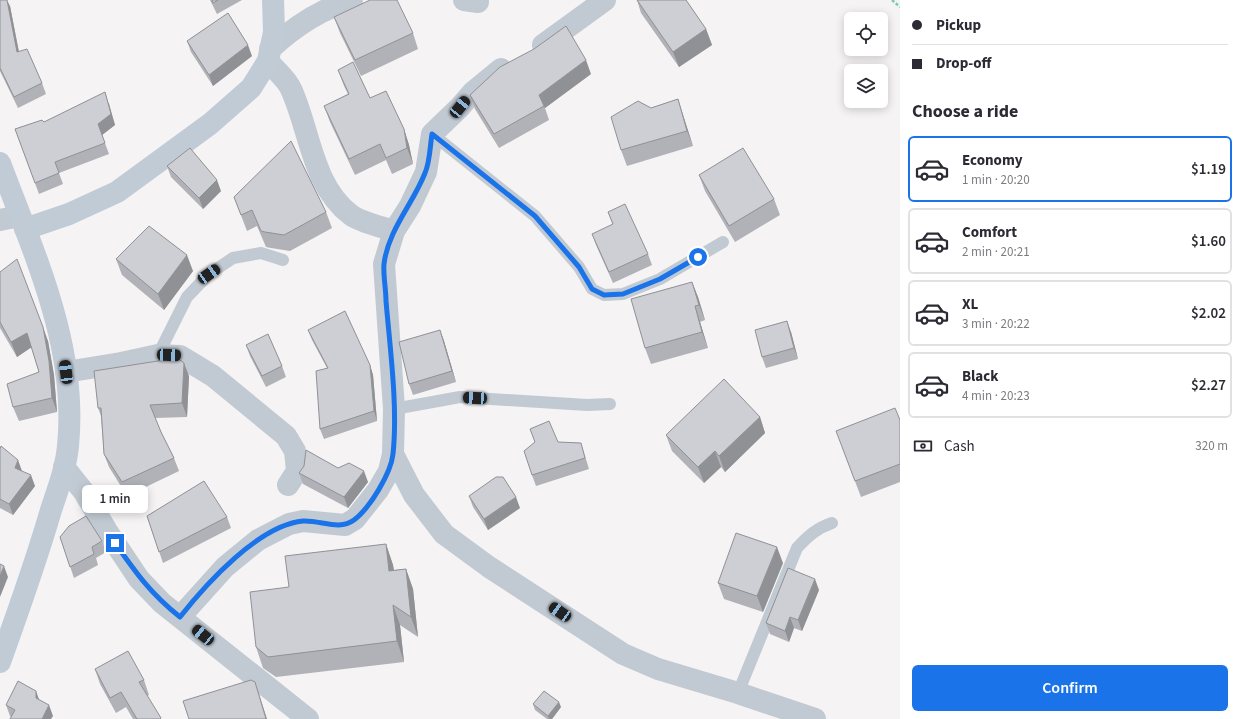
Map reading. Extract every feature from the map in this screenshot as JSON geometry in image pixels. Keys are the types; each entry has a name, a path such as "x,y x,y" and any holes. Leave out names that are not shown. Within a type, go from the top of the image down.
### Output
{"main road":[{"path":"15,221 69,214 117,192 210,124 251,88 269,55 274,32 273,0"},
{"path":"0,163 15,221 54,310 64,355 69,394 68,446 64,467 39,553 0,662"}],"street":[{"path":"352,0 323,11 304,22 269,55 291,88 305,124 316,162 330,195 351,216 394,231"},
{"path":"180,617 225,567 258,540 289,524 303,521 345,525 355,519 378,490 389,471 393,454 394,409 384,264 394,231 410,206 426,172 432,134 473,92 498,71 522,57 606,0"},
{"path":"66,372 158,355 180,356 213,376 286,436 295,451 297,471 288,485"},
{"path":"393,454 414,495 444,534 489,568 623,654 658,669 738,693 815,719"},
{"path":"64,467 84,492 106,531 139,579 162,603 308,719"}],"lane":[{"path":"432,134 535,216 579,267 592,289 604,295 623,294 660,279 723,242"},
{"path":"158,355 187,297 209,274 233,258 261,253 283,260"},
{"path":"394,409 460,397 587,405 610,404"},
{"path":"738,693 797,548 809,534 821,526 832,523"}],"path":[{"path":"892,0 900,7"}],"building":[{"path":"0,0 7,0 17,52 27,49 42,83 14,97 0,68"},
{"path":"370,0 397,0 413,33 355,60 334,17"},
{"path":"637,0 686,0 706,29 673,52"},
{"path":"228,13 248,45 209,75 187,41"},
{"path":"566,26 586,60 539,95 544,106 494,134 470,95 500,67 534,49"},
{"path":"353,62 370,98 386,91 404,129 407,148 386,158 380,144 349,159 324,106 349,94 338,70"},
{"path":"105,92 111,114 98,124 105,143 55,162 59,173 35,183 15,129 42,120 44,122"},
{"path":"678,99 687,131 621,150 611,117 638,101 651,108"},
{"path":"291,141 326,212 284,235 261,231 252,210 241,215 234,197"},
{"path":"190,148 217,180 199,198 167,166"},
{"path":"743,148 774,199 729,226 699,175"},
{"path":"625,204 648,254 609,272 592,234 613,224 608,212"},
{"path":"149,226 187,255 158,294 116,259"},
{"path":"17,259 43,327 49,361 52,398 13,407 7,384 39,372 27,333 11,342 0,322 0,272"},
{"path":"692,282 699,305 695,306 702,332 645,348 631,299"},
{"path":"345,311 370,365 374,411 320,429 316,371 328,368 308,330"},
{"path":"787,321 794,348 762,357 755,330"},
{"path":"440,330 452,371 409,384 399,342"},
{"path":"268,334 282,366 262,376 246,345"},
{"path":"177,358 184,363 182,403 150,405 174,458 122,482 104,454 101,408 98,408 94,371"},
{"path":"724,379 760,417 719,456 715,451 698,467 666,435"},
{"path":"895,408 900,420 900,464 855,481 836,431"},
{"path":"549,421 558,442 581,443 585,458 532,475 524,451 535,442 530,429"},
{"path":"1,446 18,460 15,468 31,475 9,504 0,499"},
{"path":"306,450 338,468 349,463 364,471 344,497 299,473 304,466"},
{"path":"496,477 503,477 516,497 484,519 469,496"},
{"path":"204,481 227,517 159,552 147,516"},
{"path":"86,516 102,541 92,547 94,554 70,567 60,537 69,526"},
{"path":"736,533 777,547 757,596 718,583"},
{"path":"386,544 389,571 406,569 411,617 393,605 397,641 268,657 256,647 250,592 289,587 285,556"},
{"path":"0,564 4,566 0,576"},
{"path":"788,568 815,579 798,620 790,617 785,631 766,623"},
{"path":"128,651 144,680 139,682 161,718 160,719 137,719 121,692 110,698 95,669"},
{"path":"251,680 255,682 266,719 189,719 183,701"},
{"path":"18,681 36,691 36,698 49,705 42,719 10,719 15,710 6,705"},
{"path":"544,691 559,702 548,716 533,704"}],"route":[{"path":"115,543 139,579 162,603 180,617 225,567 258,540 289,524 303,521 345,525 355,519 362,512 378,490 389,471 393,454 394,409 384,264 394,231 410,206 426,172 432,134 535,216 579,267 592,289 604,295 623,294 660,279 698,257"}]}
